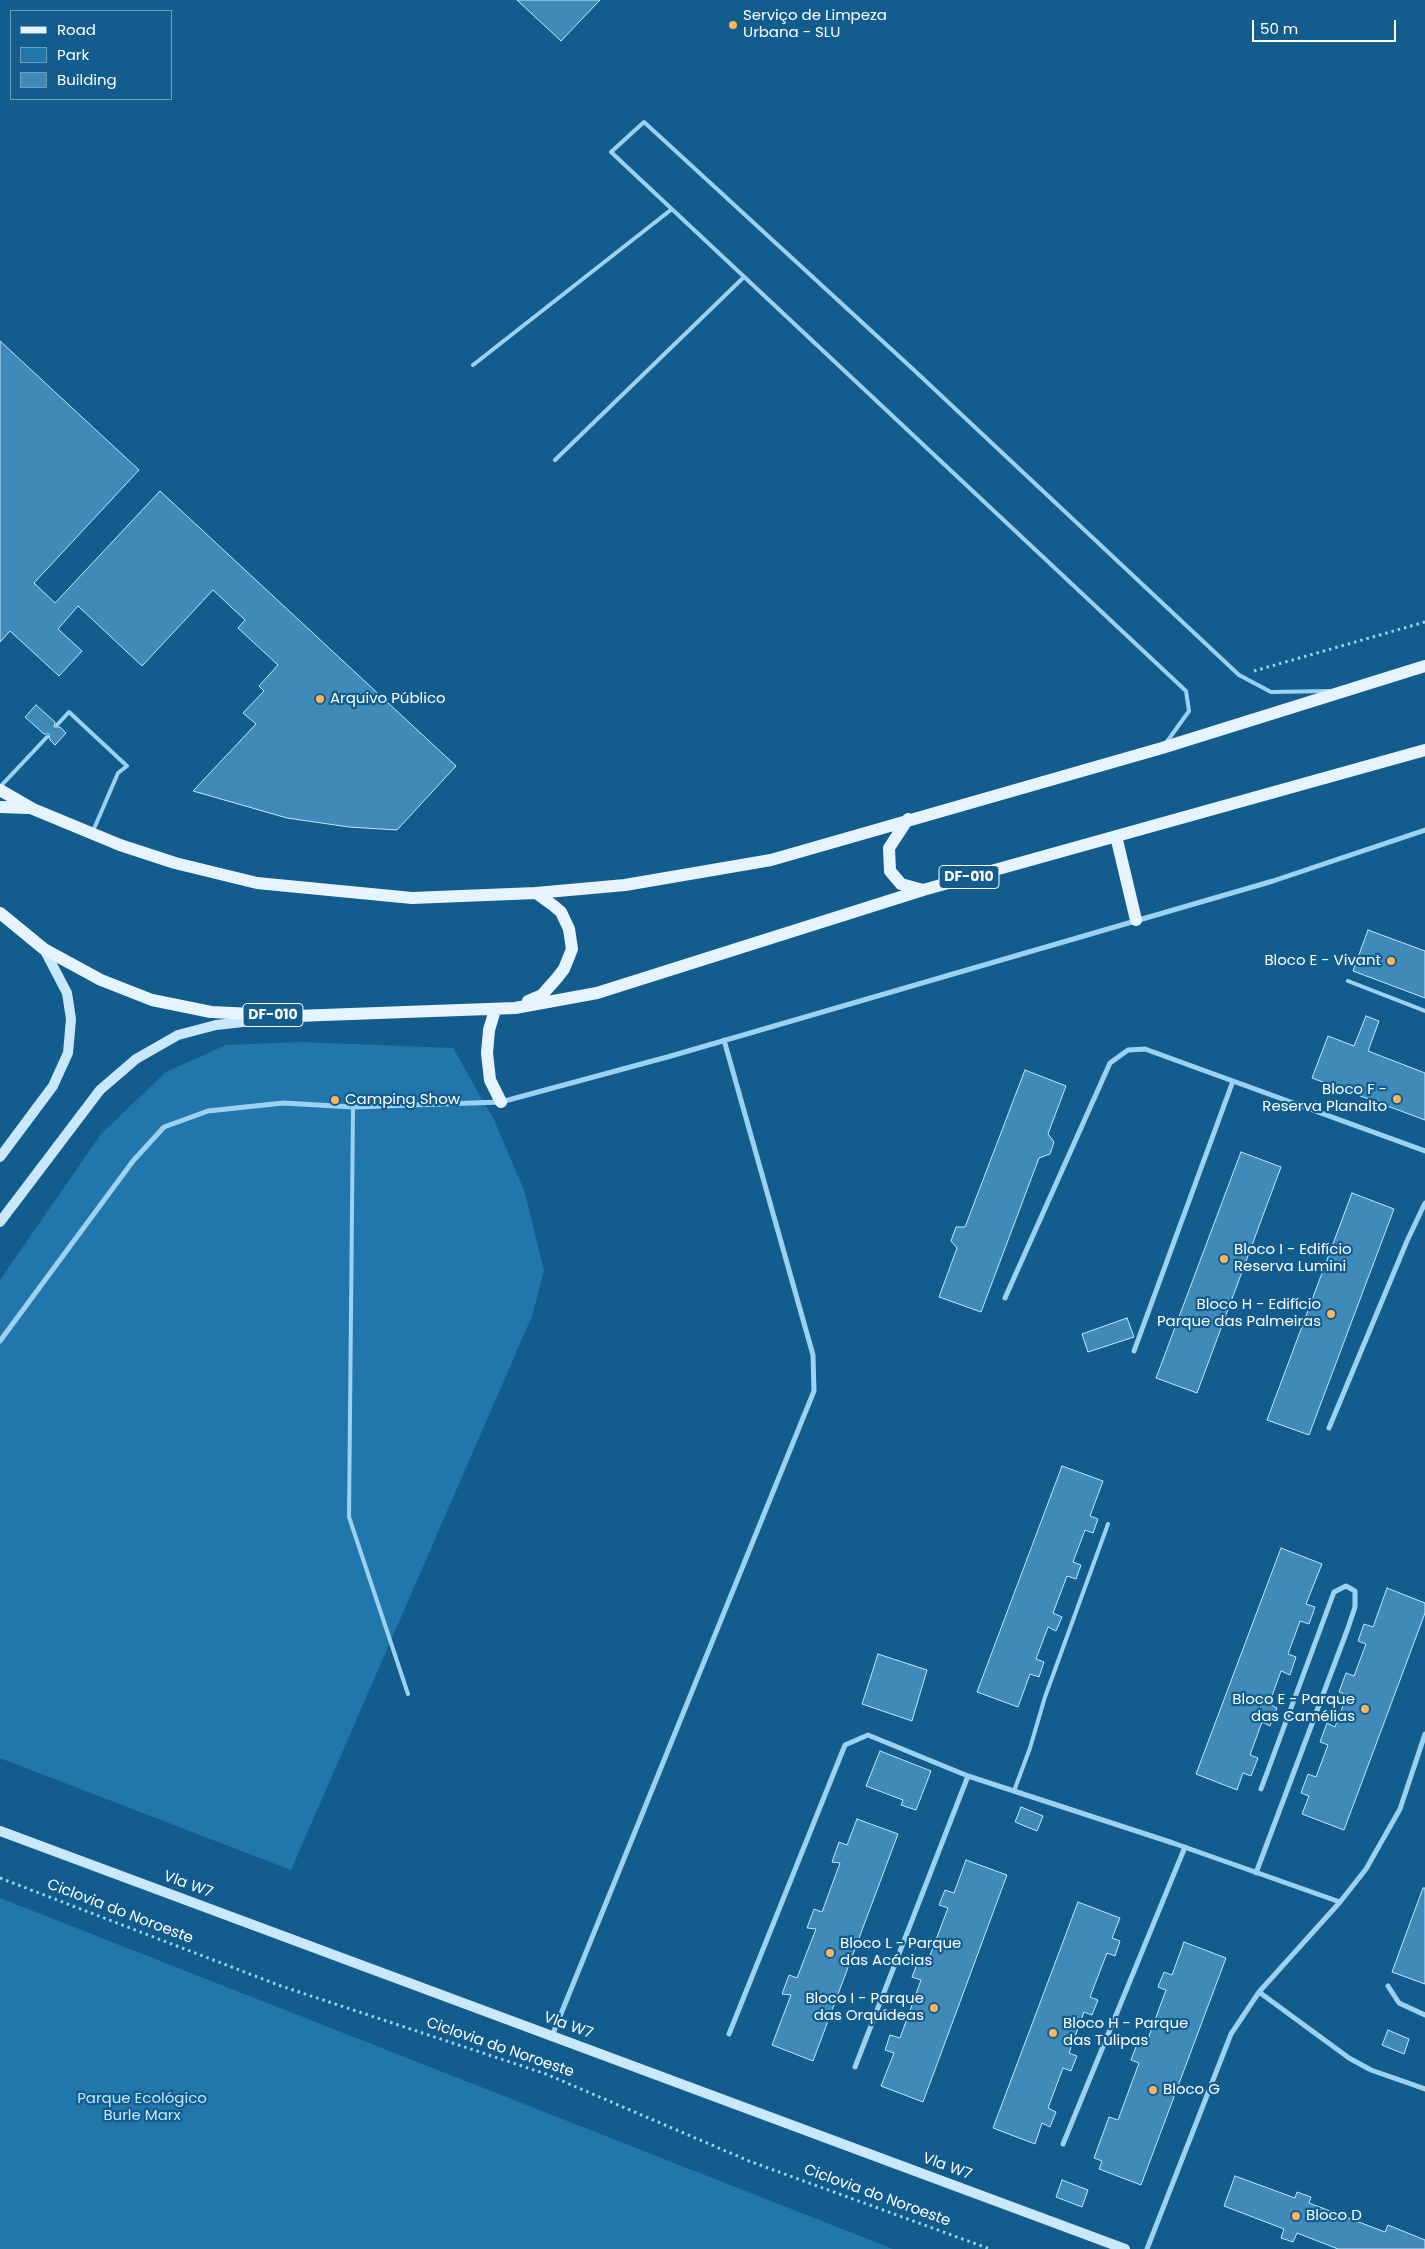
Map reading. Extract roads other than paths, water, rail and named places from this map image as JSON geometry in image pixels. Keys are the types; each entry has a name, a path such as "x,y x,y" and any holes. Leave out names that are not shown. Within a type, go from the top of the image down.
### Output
{"main road":[{"path":"0,789 33,808 92,834 176,863 257,883 412,898 536,894 625,885 771,860 1162,748 1425,666"},
{"name":"DF-010","path":"0,913 44,949 101,980 152,1000 212,1012 296,1016 515,1008 597,993 923,890 1425,750"},
{"path":"0,807 23,806 33,808"},
{"path":"908,820 889,848 890,870 901,884 923,890"},
{"path":"1116,836 1136,920"},
{"path":"515,1008 542,995 564,969 572,949 572,939 560,912 536,894"},
{"path":"0,1157 53,1086 68,1053 71,1019 67,993 44,949"},
{"path":"495,1010 489,1030 487,1053 490,1080 501,1102"},
{"path":"0,1222 100,1090 136,1059 178,1035 187,1032 216,1025 296,1016"},
{"name":"Vla W7","path":"0,1831 1125,2249"}],"street":[{"path":"0,1341 133,1161 164,1127 208,1111 283,1103 353,1107 501,1102 724,1040 1273,881 1425,830"},
{"path":"552,2036 814,1391 813,1354 724,1040"},
{"path":"1005,1298 1110,1063 1128,1050 1144,1049 1425,1152"},
{"path":"1134,1351 1233,1082"},
{"path":"1329,1428 1406,1241 1425,1203"},
{"path":"1256,1873 1355,1607 1355,1591 1346,1586 1334,1592 1261,1789"},
{"path":"1147,2249 1231,2034 1259,1992 1340,1902 1366,1869 1400,1809 1425,1734"},
{"path":"729,2034 845,1745 868,1735 968,1776 1185,1847 1340,1902"},
{"path":"855,2066 968,1776"},
{"path":"1063,2144 1185,1847"},
{"path":"1388,1986 1399,2003 1425,2015"},
{"path":"1259,1992 1349,2058 1371,2070 1425,2089"}],"lane":[{"path":"1162,748 1189,711 1186,691 611,152 644,122 915,371 1239,675 1271,692 1341,691"},
{"path":"473,366 672,209"},
{"path":"556,460 744,277"},
{"path":"58,725 69,712 127,766 118,773 92,834"},
{"path":"0,789 47,737"},
{"path":"1348,981 1425,1011"},
{"path":"353,1107 349,1517 408,1694"},
{"path":"1014,1792 1030,1748 1045,1697 1108,1524"}],"place":[{"name":"Serviço de Limpeza Urbana - SLU","path":"733,25"},
{"name":"Arquivo Público","path":"320,699"},
{"name":"Bloco E - Vivant","path":"1391,961"},
{"name":"Bloco F - Reserva Planalto","path":"1397,1099"},
{"name":"Camping Show","path":"335,1100"},
{"name":"Bloco I - Edifício Reserva Lumini","path":"1224,1259"},
{"name":"Bloco H - Edifício Parque das Palmeiras","path":"1331,1314"},
{"name":"Bloco E - Parque das Camélias","path":"1365,1709"},
{"name":"Bloco L - Parque das Acácias","path":"830,1953"},
{"name":"Bloco I - Parque das Orquídeas","path":"934,2008"},
{"name":"Bloco H - Parque das Tulipas","path":"1053,2033"},
{"name":"Bloco G","path":"1153,2090"},
{"name":"Bloco D","path":"1296,2216"}],"park label":[{"name":"Parque Ecológico Burle Marx","path":"142,2108"}]}
